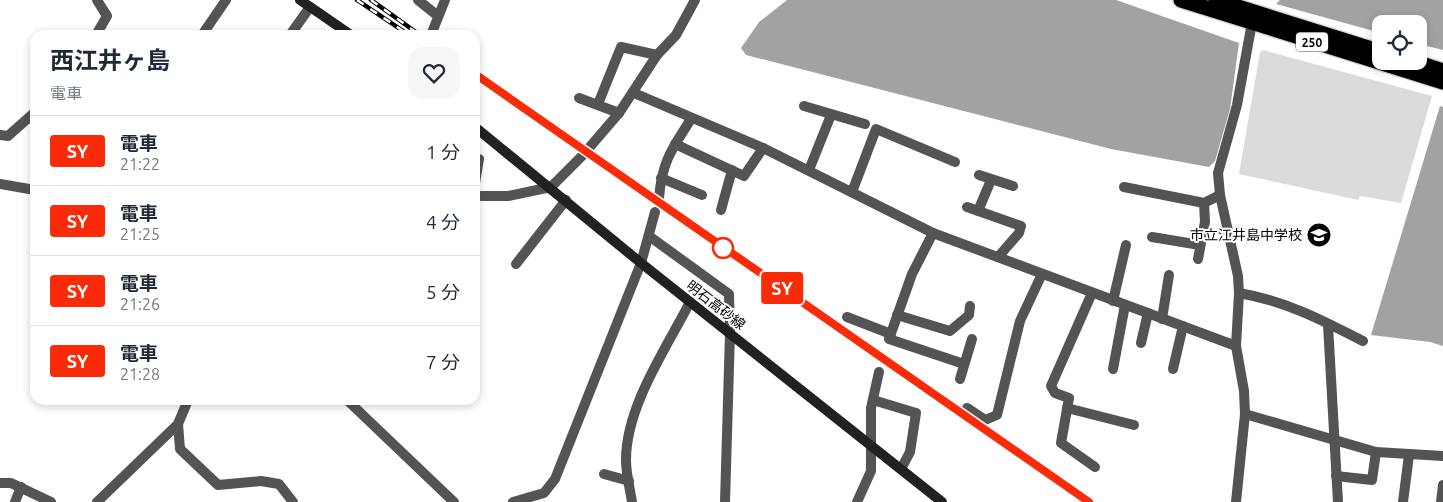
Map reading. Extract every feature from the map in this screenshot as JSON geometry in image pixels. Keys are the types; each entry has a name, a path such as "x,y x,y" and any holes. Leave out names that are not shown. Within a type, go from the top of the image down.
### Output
{"highway":[{"name":"250","path":"1181,0 1372,50"},
{"name":"250","path":"1216,0 1253,18 1443,82"},
{"path":"1427,66 1443,71"}],"main road":[{"path":"300,0 344,30"},
{"name":"明石高砂線","path":"480,131 551,187 641,263 942,502"}],"street":[{"path":"97,0 107,16 99,30"},
{"path":"205,30 226,0"},
{"path":"418,0 438,16"},
{"path":"433,30 445,0"},
{"path":"480,196 508,196 551,187 619,113 658,55 676,36 695,0"},
{"path":"294,30 310,7"},
{"path":"1236,502 1245,414 1244,391 1236,346 1239,293 1238,276 1220,195 1218,173 1237,105 1253,18"},
{"path":"598,104 621,46 658,55"},
{"path":"634,93 691,119 763,148 933,233 1236,346"},
{"path":"579,98 619,113"},
{"path":"804,106 865,124"},
{"path":"809,170 831,115"},
{"path":"0,135 8,136 30,116"},
{"path":"659,198 661,178 670,149 691,119"},
{"path":"852,192 876,129 956,162"},
{"path":"675,144 744,176 763,148"},
{"path":"721,210 732,170"},
{"path":"979,175 1013,186"},
{"path":"661,178 702,195"},
{"path":"978,211 991,180"},
{"path":"0,184 30,189"},
{"path":"1124,187 1204,203 1220,195"},
{"path":"516,264 566,200"},
{"path":"1198,259 1204,222 1204,203"},
{"path":"967,207 1021,226 1019,233 998,257"},
{"path":"513,502 546,498 641,263 655,212"},
{"path":"933,233 912,274 889,339 964,364"},
{"path":"649,236 729,294 730,333 725,502"},
{"path":"1152,237 1200,245"},
{"path":"1113,300 1126,245"},
{"path":"967,408 985,420 997,415 1020,321 1042,274"},
{"path":"1162,319 1168,275"},
{"path":"1092,293 1051,386 1056,393 1069,398 1061,443 1095,467"},
{"path":"1239,293 1267,298 1297,308 1363,341"},
{"path":"632,502 626,461 628,433 638,403 690,302"},
{"path":"1113,369 1125,305"},
{"path":"897,315 950,332 969,315 970,306"},
{"path":"1141,343 1148,314"},
{"path":"847,317 891,334"},
{"path":"1328,325 1338,502"},
{"path":"1173,369 1183,326"},
{"path":"960,379 972,339"},
{"path":"857,502 871,471 873,400 879,372"},
{"path":"873,400 916,413 910,452 901,469"},
{"path":"97,502 178,424 186,405"},
{"path":"352,405 454,502"},
{"path":"1067,408 1134,425"},
{"path":"1245,414 1376,452 1443,456"},
{"path":"178,424 180,449 218,485 261,481 280,484 293,502"},
{"path":"1336,476 1372,480 1376,452"},
{"path":"1403,502 1409,455"},
{"path":"604,474 629,481"},
{"path":"0,483 11,483 51,502"},
{"path":"1441,502 1443,485"},
{"path":"15,502 21,487"}],"shaded area":[{"path":"787,0 1116,0 1239,43 1230,109 1215,161 1209,167 1111,149 746,55 741,48 759,22"},
{"path":"1280,0 1443,0 1443,50 1427,46 1427,15 1372,15 1372,31 1276,4"},
{"path":"1263,50 1432,96 1401,203 1360,196 1358,200 1239,174 1260,52"},
{"path":"1440,106 1443,107 1443,346 1430,342 1371,335"}],"railway":[{"path":"357,0 402,30"},
{"path":"371,0 413,30"},
{"path":"480,77 1089,502"}],"train":[{"name":"SY","path":"480,78 1089,502"}],"place":[{"name":"市立江井島中学校","path":"1319,235"}]}
